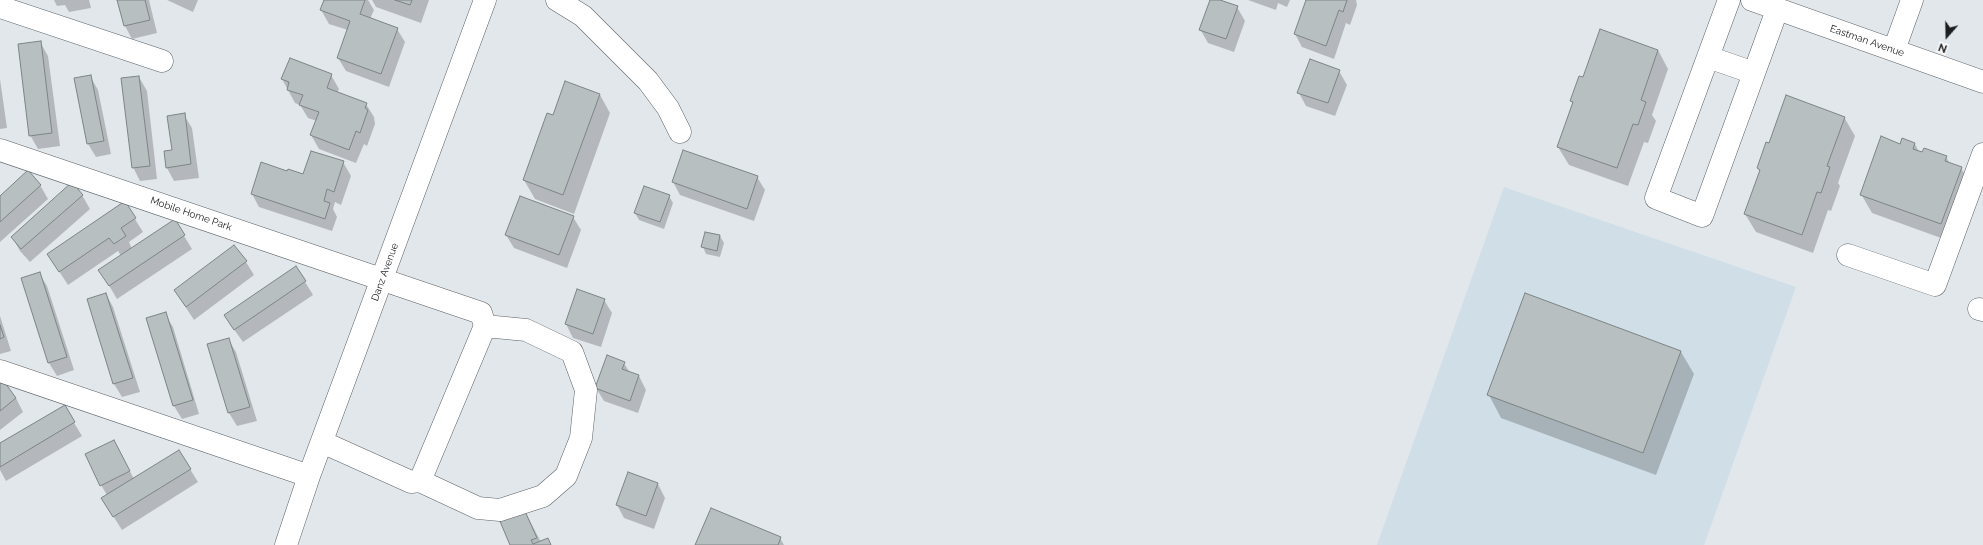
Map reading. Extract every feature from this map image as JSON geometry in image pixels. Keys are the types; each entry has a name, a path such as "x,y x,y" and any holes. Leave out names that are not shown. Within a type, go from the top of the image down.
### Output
{"street":[{"name":"Danz Avenue","path":"286,545 309,476 485,0"},
{"path":"557,0 583,16 648,81 668,108 680,132"},
{"path":"1729,0 1656,198 1702,216 1777,10"},
{"name":"Eastman Avenue","path":"1752,0 1983,82"},
{"path":"1894,50 1912,0"},
{"path":"0,7 162,61"},
{"path":"1708,57 1754,73"},
{"name":"Mobile Home Park","path":"0,150 481,313 485,326"},
{"path":"1848,255 1935,285 1983,154"},
{"path":"322,442 411,482 420,480 478,508 500,510 543,496 566,476 581,438 586,390 572,352 526,330 485,326 420,480"},
{"path":"0,371 309,476"}],"shaded area":[{"path":"1504,187 1796,287 1704,545 1377,545"}],"building":[{"path":"117,0 145,0 150,20 124,26"},
{"path":"324,0 365,0 360,14 398,28 381,74 337,58 350,21 320,10"},
{"path":"395,0 412,0 410,5"},
{"path":"1210,0 1220,0 1238,6 1226,39 1199,30"},
{"path":"1306,0 1347,0 1343,12 1339,10 1326,46 1294,34"},
{"path":"1600,29 1658,50 1641,100 1646,102 1638,125 1633,124 1617,168 1557,147 1573,102 1570,101 1579,76 1583,77"},
{"path":"41,41 52,133 29,136 18,44"},
{"path":"290,58 332,74 327,88 367,103 365,108 368,110 360,133 356,131 349,150 310,135 319,112 299,105 303,95 287,90 289,82 281,79"},
{"path":"1310,59 1340,70 1328,103 1297,93"},
{"path":"91,75 104,141 87,144 74,78"},
{"path":"139,76 150,166 132,168 121,78"},
{"path":"565,81 600,94 563,195 523,180 547,113 553,115"},
{"path":"1786,95 1845,117 1827,166 1830,167 1821,193 1817,192 1802,235 1744,214 1760,170 1757,168 1766,142 1769,143"},
{"path":"185,113 191,164 166,168 164,151 172,150 167,116"},
{"path":"1881,136 1900,144 1902,138 1915,143 1913,149 1922,152 1924,148 1947,156 1945,161 1962,167 1941,224 1860,195"},
{"path":"683,150 758,176 747,209 672,182"},
{"path":"311,151 344,161 334,192 327,189 324,201 330,203 325,219 251,194 261,162 287,171 288,169 303,174"},
{"path":"28,170 41,185 0,222 0,196"},
{"path":"72,182 83,195 21,249 11,237"},
{"path":"644,186 670,195 660,222 634,213"},
{"path":"520,196 574,216 559,255 505,235"},
{"path":"125,201 136,218 121,228 126,236 114,244 109,238 59,272 47,254"},
{"path":"175,219 185,235 109,286 98,270"},
{"path":"705,232 720,235 717,251 701,247"},
{"path":"234,245 247,261 186,307 174,290"},
{"path":"296,266 306,281 234,330 224,315"},
{"path":"40,272 67,357 48,363 21,278"},
{"path":"577,289 605,299 593,334 565,324"},
{"path":"106,293 133,378 113,384 87,299"},
{"path":"1525,293 1681,351 1643,453 1487,395"},
{"path":"166,312 193,400 173,406 146,318"},
{"path":"0,325 4,337 0,339"},
{"path":"229,338 250,407 228,413 207,344"},
{"path":"607,355 625,362 622,369 639,375 630,401 595,388"},
{"path":"3,380 16,398 0,411 0,382"},
{"path":"65,405 75,422 0,467 0,443"},
{"path":"114,440 130,471 100,486 85,454"},
{"path":"179,450 191,469 113,517 101,498"},
{"path":"628,472 658,483 646,516 616,505"},
{"path":"711,508 781,537 778,545 695,545"},
{"path":"524,509 537,538 531,540 533,544 548,538 551,545 510,545 499,519"}]}
